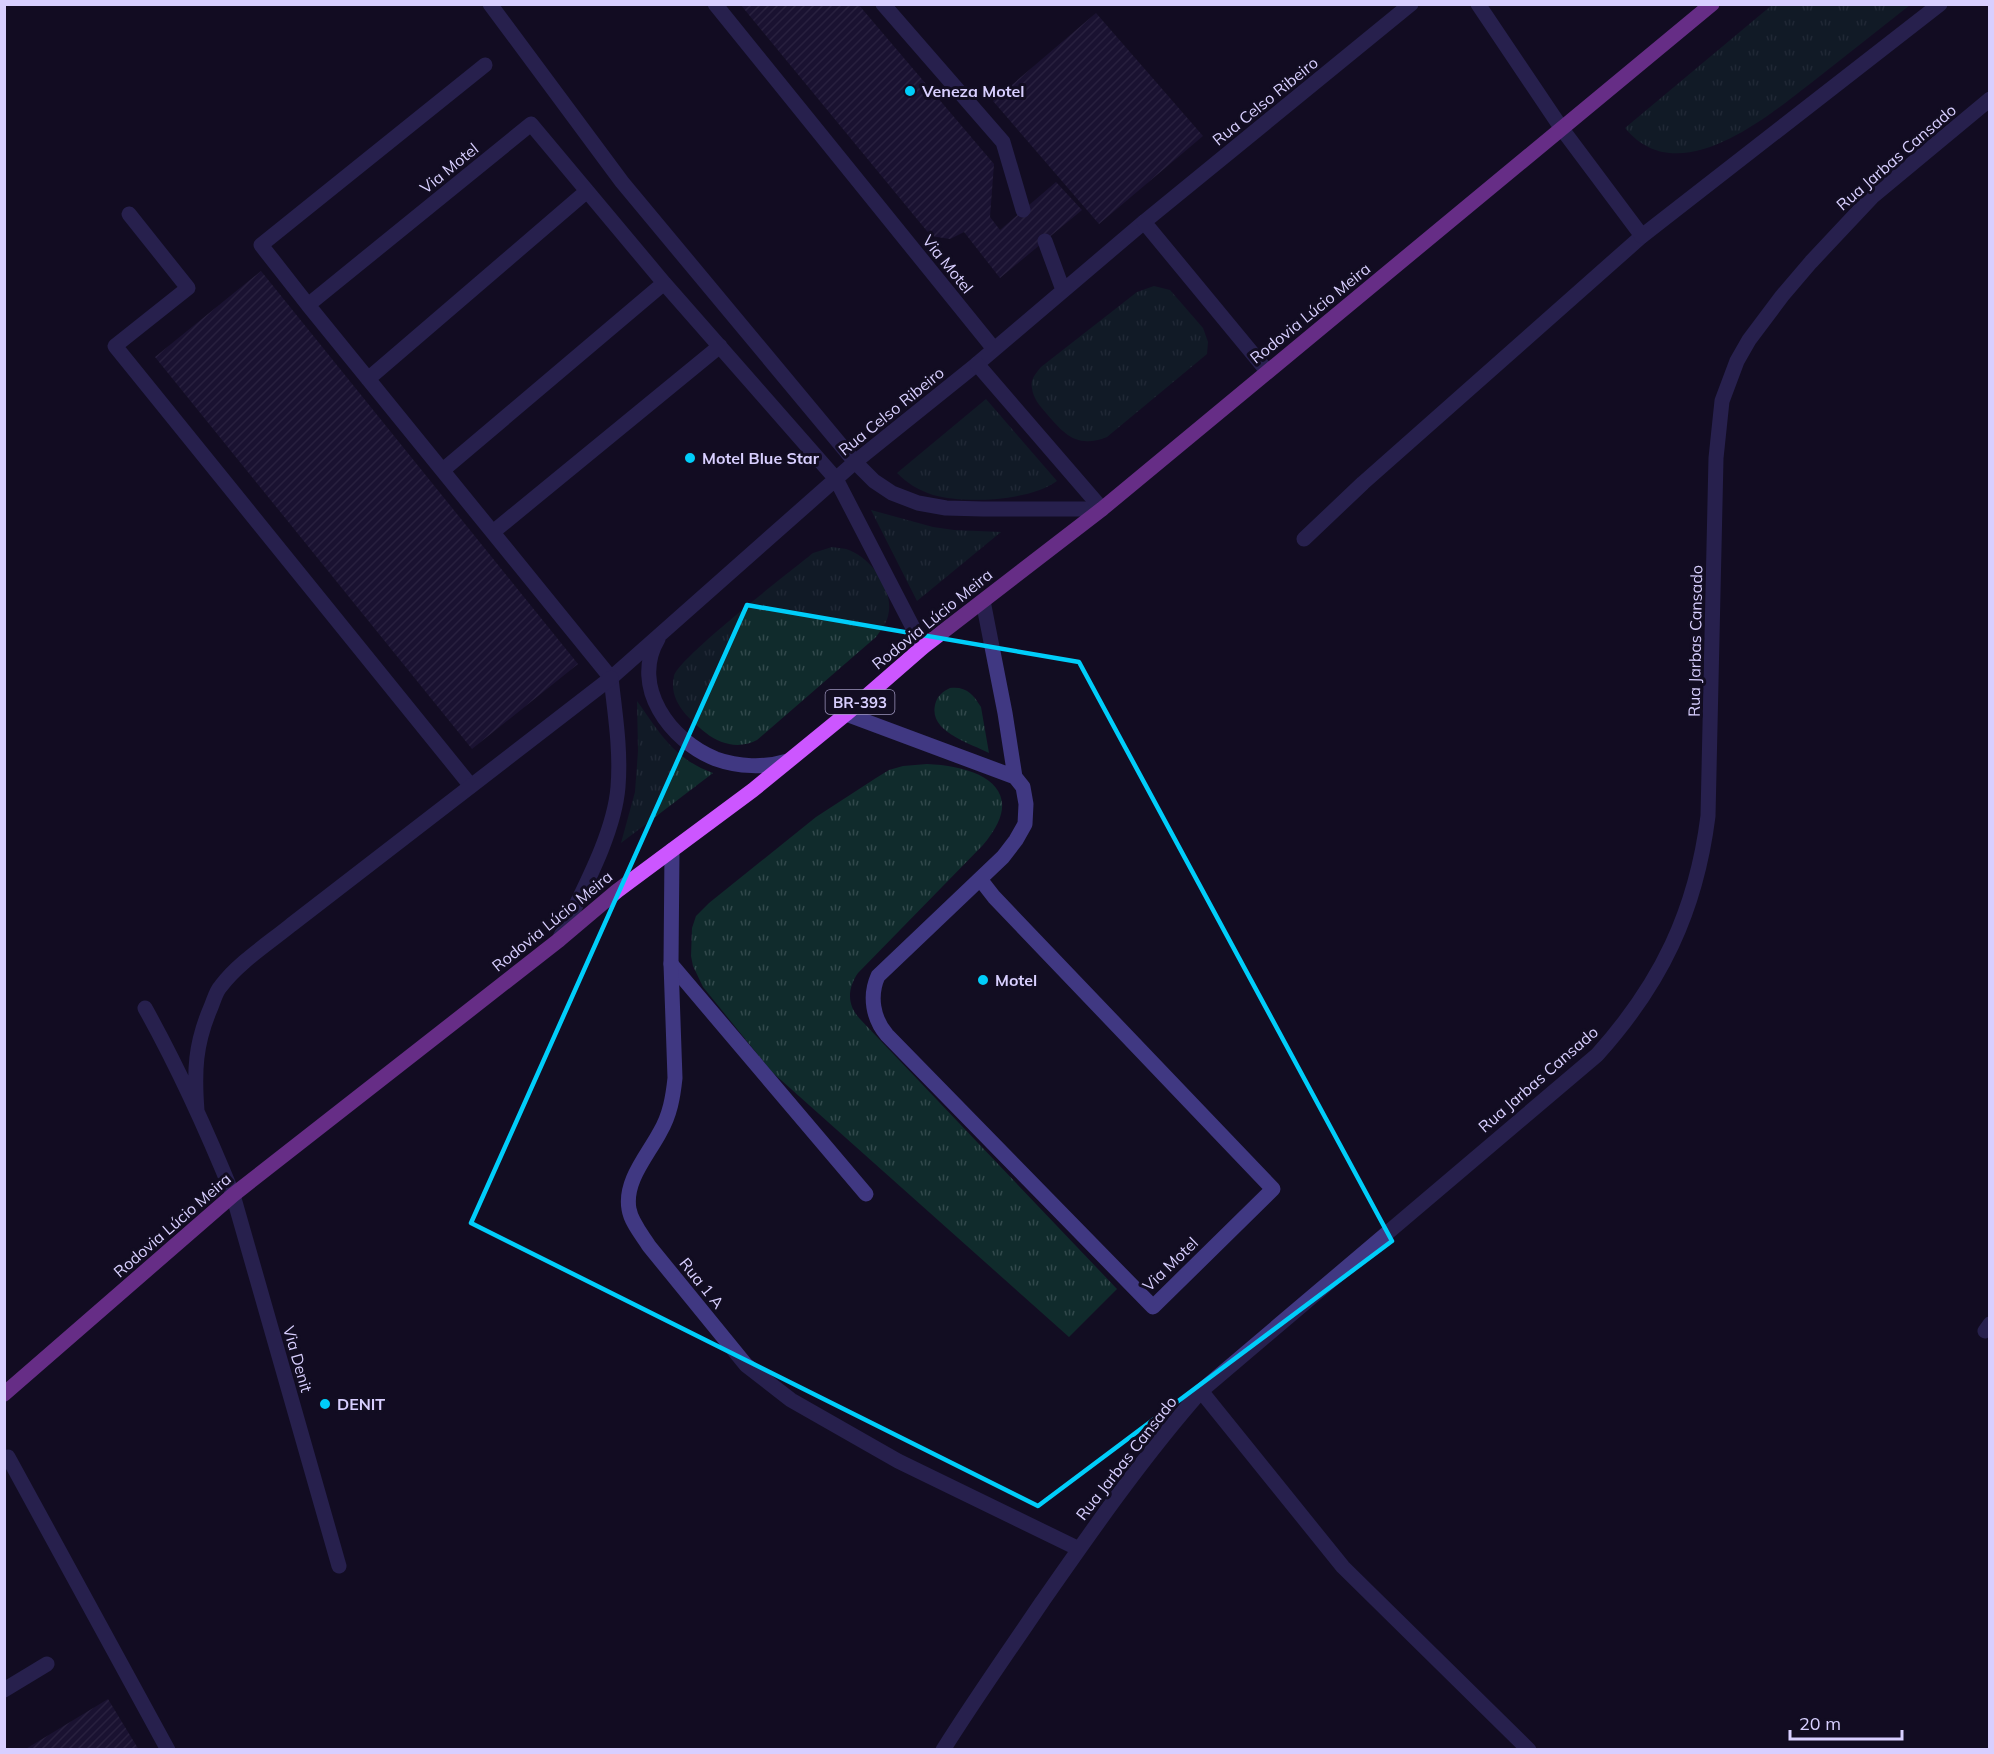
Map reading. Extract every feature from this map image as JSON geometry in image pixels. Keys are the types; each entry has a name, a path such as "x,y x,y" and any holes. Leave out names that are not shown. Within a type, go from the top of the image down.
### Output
{"main road":[{"name":"Rodovia Lúcio Meira","path":"4,1394 233,1195 559,940 616,891 753,790 923,647 1102,509 1712,4"}],"street":[{"path":"490,4 622,182 874,482 892,493 918,503 946,508 1102,509"},
{"name":"Via Motel","path":"715,4 994,349"},
{"path":"883,4 1003,142 1023,210"},
{"name":"Rua Celso Ribeiro","path":"197,1111 196,1051 206,1019 220,986 243,964 611,678 855,462 1411,4"},
{"path":"1478,4 1562,129 1642,236"},
{"path":"1304,539 1363,483 1642,236 1940,4"},
{"path":"484,65 261,245 611,678 619,753 618,789 614,813 602,847 559,940"},
{"name":"Rua Jarbas Cansado","path":"943,1749 1079,1549 1160,1438 1201,1391 1597,1055 1619,1030 1654,981 1671,950 1683,919 1695,885 1705,844 1712,699 1716,458 1722,401 1730,379 1749,340 1811,261 1872,197 1989,99"},
{"name":"Via Motel","path":"308,305 531,124 664,283 837,479 923,647"},
{"path":"368,379 587,191"},
{"path":"129,214 188,288 115,346 471,786"},
{"path":"1144,222 1267,371"},
{"path":"1045,241 1063,290"},
{"path":"443,470 664,283"},
{"path":"493,532 720,346"},
{"path":"976,364 1102,509"},
{"path":"980,879 1011,847 1025,824 1025,796 1023,788 1015,777 983,601"},
{"path":"663,632 652,650 649,662 652,696 659,712 681,738 716,759 735,764 754,766 788,761"},
{"path":"846,714 1015,777"},
{"name":"Rua 1 A","path":"672,850 671,964 675,1078 673,1097 661,1131 635,1177 628,1198 629,1211 649,1246 746,1365 791,1400 898,1461 1079,1549"},
{"name":"Via Motel","path":"980,879 994,897 1274,1190 1152,1307 887,1035 878,1022 873,999 878,976 980,879"},
{"path":"671,964 866,1194"},
{"path":"145,1008 174,1060 233,1195"},
{"name":"Via Denit","path":"233,1195 339,1566"},
{"path":"1201,1391 1343,1567 1528,1749"},
{"path":"6,1457 168,1749"},
{"path":"4,1690 47,1664"}],"highlighted area":[{"path":"747,605 1079,662 1392,1241 1038,1506 471,1223"}],"green space":[{"path":"1772,5 1910,5 1777,109 1726,141 1698,150 1672,153 1647,146 1625,128"},
{"path":"1154,286 1170,290 1203,328 1208,342 1207,354 1107,437 1087,441 1065,433 1037,402 1032,385 1034,377 1041,367 1137,292"},
{"path":"986,399 1057,481 1031,493 979,500 933,495 913,486 897,473"},
{"path":"871,510 933,527 1001,532 917,601"},
{"path":"832,547 855,553 864,559 879,576 888,596 889,606 883,627 876,637 757,740 737,745 724,743 712,737 681,709 674,693 674,676 714,633 813,553"},
{"path":"950,688 960,688 969,692 981,707 989,753 962,741 938,722 935,714 936,702 940,695"},
{"path":"637,701 678,753 713,773 621,843 635,792 638,751"},
{"path":"927,764 965,770 993,784 1000,795 1002,809 997,826 983,845 858,973 850,991 851,1003 860,1019 1117,1289 1069,1337 772,1072 703,987 693,966 692,928 696,916 709,903 816,817 876,778 889,770 903,766"}],"building":[{"name":"Veneza Motel","path":"740,4 858,4 994,164 990,217 1000,230 1056,182 1082,210 1000,278 964,232 950,239 931,236"},
{"path":"1096,13 1203,136 1099,224 993,101"},
{"path":"261,271 578,664 472,749 155,357"},
{"path":"108,1699 139,1750 24,1750"}],"place":[{"name":"Veneza Motel","path":"910,91"},
{"name":"Motel Blue Star","path":"690,458"},
{"name":"Motel","path":"983,980"},
{"name":"DENIT","path":"325,1404"}]}
